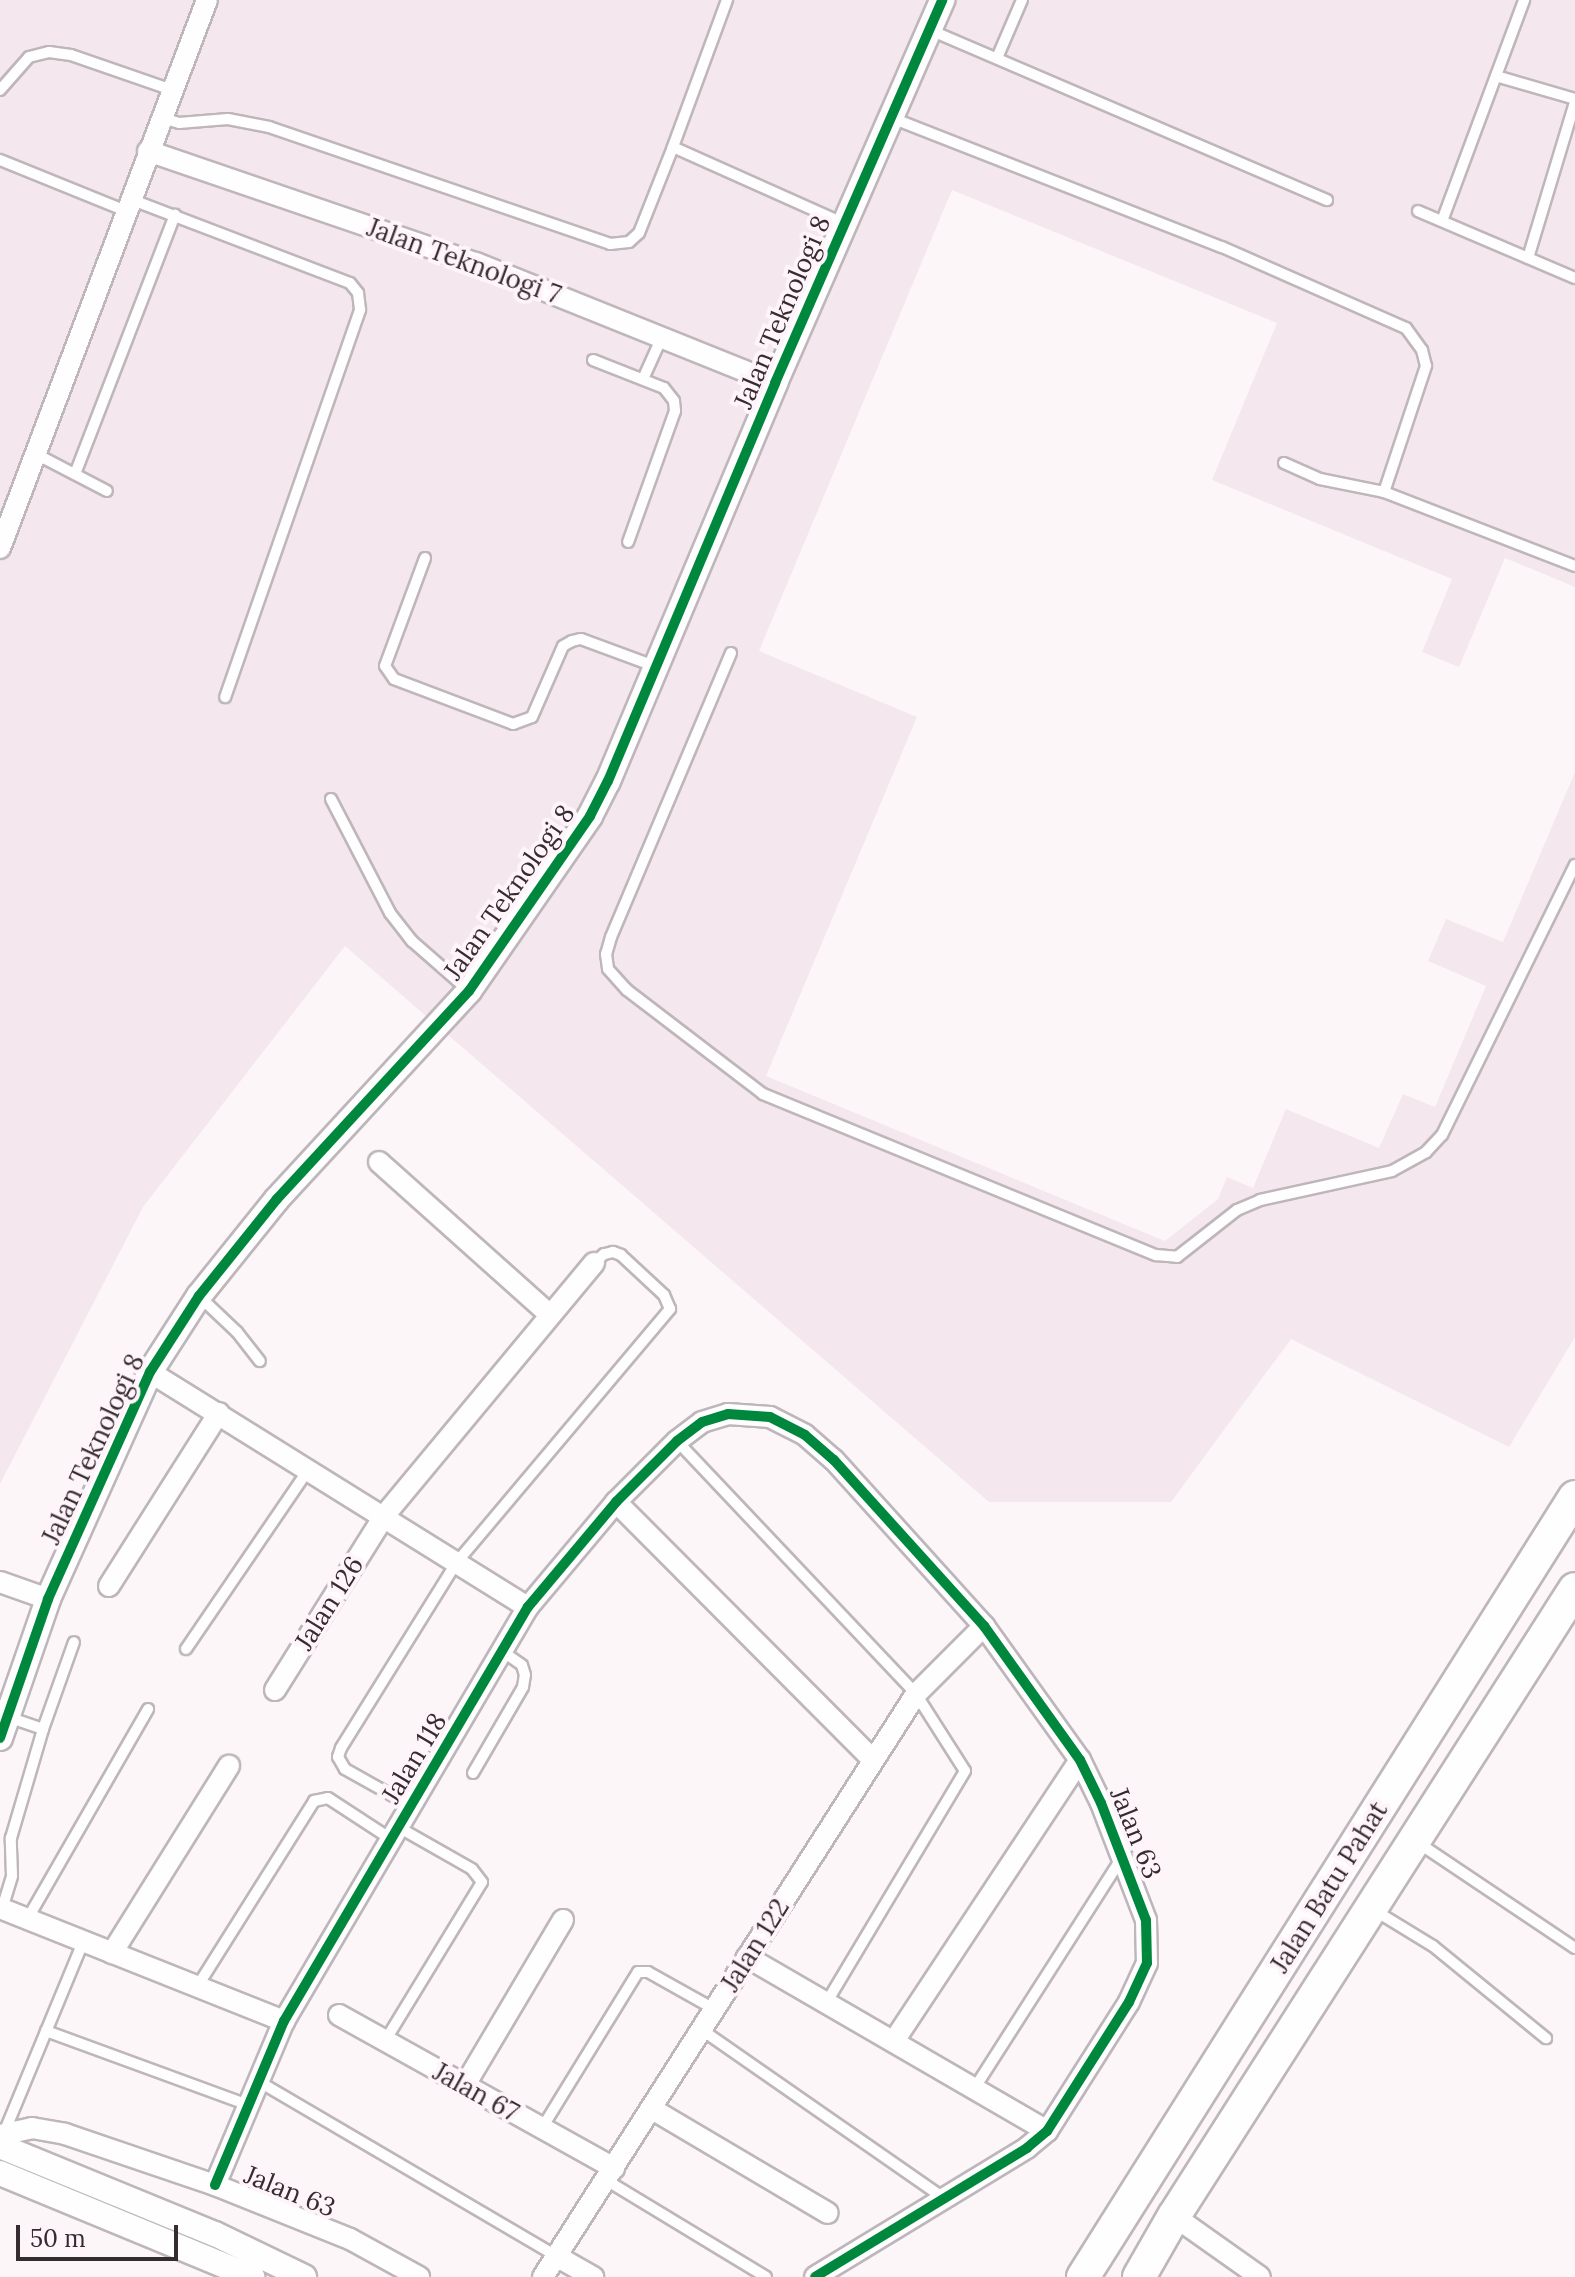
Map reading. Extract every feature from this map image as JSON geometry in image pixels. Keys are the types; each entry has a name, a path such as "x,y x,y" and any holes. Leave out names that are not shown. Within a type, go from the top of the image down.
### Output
{"highway":[{"name":"Jalan Batu Pahat","path":"1083,2277 1575,1497"},
{"name":"Jalan Batu Pahat","path":"1139,2277 1174,2216 1575,1589"}],"street":[{"path":"0,548 207,0"},
{"name":"Jalan Teknologi 8","path":"4,1728 48,1599 150,1372 199,1296 277,1199 469,991 590,816 608,781 843,223 942,0"},
{"name":"Jalan Teknologi 7","path":"148,151 476,263 775,383"},
{"path":"379,1162 549,1314"},
{"name":"Jalan 126","path":"275,1690 384,1516 594,1263"},
{"path":"150,1372 309,1468 528,1607"},
{"path":"109,1586 219,1413"},
{"name":"Jalan 118","path":"215,2185 284,2021 528,1607 616,1502 677,1441 702,1422 728,1414"},
{"name":"Jalan 63","path":"728,1414 770,1417 805,1435 834,1460 984,1626 1080,1760 1123,1857 1146,1920 1147,1963 1129,2002 1047,2131 1027,2148 815,2277"},
{"path":"616,1502 873,1760"},
{"path":"0,1582 48,1599"},
{"name":"Jalan 122","path":"543,2277 916,1694 984,1626"},
{"path":"894,2041 1080,1760"},
{"path":"112,1953 229,1766"},
{"path":"1,1908 284,2021"},
{"path":"465,2085 563,1920"},
{"path":"747,1957 1047,2131"},
{"name":"Jalan 67","path":"339,2015 542,2128 610,2174"},
{"path":"652,2109 828,2213"},
{"name":"Jalan 63","path":"1,2138 32,2128 65,2134 215,2185 350,2239 419,2277"},
{"path":"1,2138 304,2277"},
{"path":"0,2173 252,2277"},
{"path":"1174,2216 1260,2277"},
{"path":"556,2256 593,2277"}],"lane":[{"path":"161,118 179,123 228,119 269,127 610,244 629,242 639,233 727,0"},
{"path":"997,58 1022,0"},
{"path":"1442,221 1524,0"},
{"path":"930,30 1327,200"},
{"path":"0,90 29,57 49,52 71,55 172,90"},
{"path":"1496,76 1575,100 1528,258"},
{"path":"892,118 1222,247 1406,328 1422,350 1426,366 1384,492"},
{"path":"673,147 843,223"},
{"path":"0,160 128,205 175,215 350,283 358,293 360,310 225,697"},
{"path":"1418,211 1575,278"},
{"path":"75,474 175,215"},
{"path":"643,379 662,337"},
{"path":"593,360 664,388 674,401 675,411 628,542"},
{"path":"34,453 107,491"},
{"path":"1284,463 1320,479 1384,492 1575,566"},
{"path":"425,558 385,666 394,679 513,724 532,717 563,646 572,641 581,639 654,666"},
{"path":"731,653 611,937 606,954 608,969 627,990 763,1094 1156,1255 1177,1257 1237,1210 1260,1200 1392,1171 1426,1152 1442,1135 1575,865"},
{"path":"331,799 390,913 412,941 469,991"},
{"path":"411,1806 345,1769 338,1757 457,1562 670,1309 664,1295 621,1255 613,1252 604,1254 594,1263"},
{"path":"199,1296 237,1332 260,1361"},
{"path":"677,1441 916,1694 965,1771 827,2002"},
{"path":"186,1649 309,1468"},
{"path":"1,1908 12,1876 11,1838 43,1729 74,1642"},
{"path":"473,1773 523,1687 522,1665 502,1651"},
{"path":"28,1918 148,1709"},
{"path":"4,1728 43,1729"},
{"path":"197,1987 314,1801 328,1798 472,1869 482,1882 385,2041"},
{"path":"1415,1841 1575,1948"},
{"path":"974,2089 1123,1857"},
{"path":"1372,1909 1433,1946 1546,2038"},
{"path":"1,2138 83,1942"},
{"path":"542,2128 638,1972 648,1972 714,2009"},
{"path":"702,2030 945,2199"},
{"path":"46,2031 248,2105"},
{"path":"258,2081 556,2256"},
{"path":"610,2174 766,2277"}],"shaded area":[{"path":"0,0 1575,0 1575,587 1505,558 1459,667 1422,652 1452,579 1212,480 1277,323 952,190 759,651 917,717 766,1076 1165,1241 1218,1199 1227,1177 1253,1188 1286,1109 1379,1148 1403,1094 1435,1107 1486,986 1428,961 1446,919 1503,942 1575,772 1575,1337 1509,1447 1291,1339 1171,1502 989,1502 345,946 143,1207 0,1484"}],"cycle path":[{"path":"0,1738 48,1599 150,1372 199,1296 277,1199 469,991 590,816 608,781 775,383 942,0"},
{"path":"215,2185 284,2021 528,1607 616,1502 677,1441 702,1422 728,1414 770,1417 805,1435 834,1460 984,1626 1080,1760 1101,1803 1146,1920 1147,1963 1129,2002 1047,2131 1027,2148 815,2277"}]}
